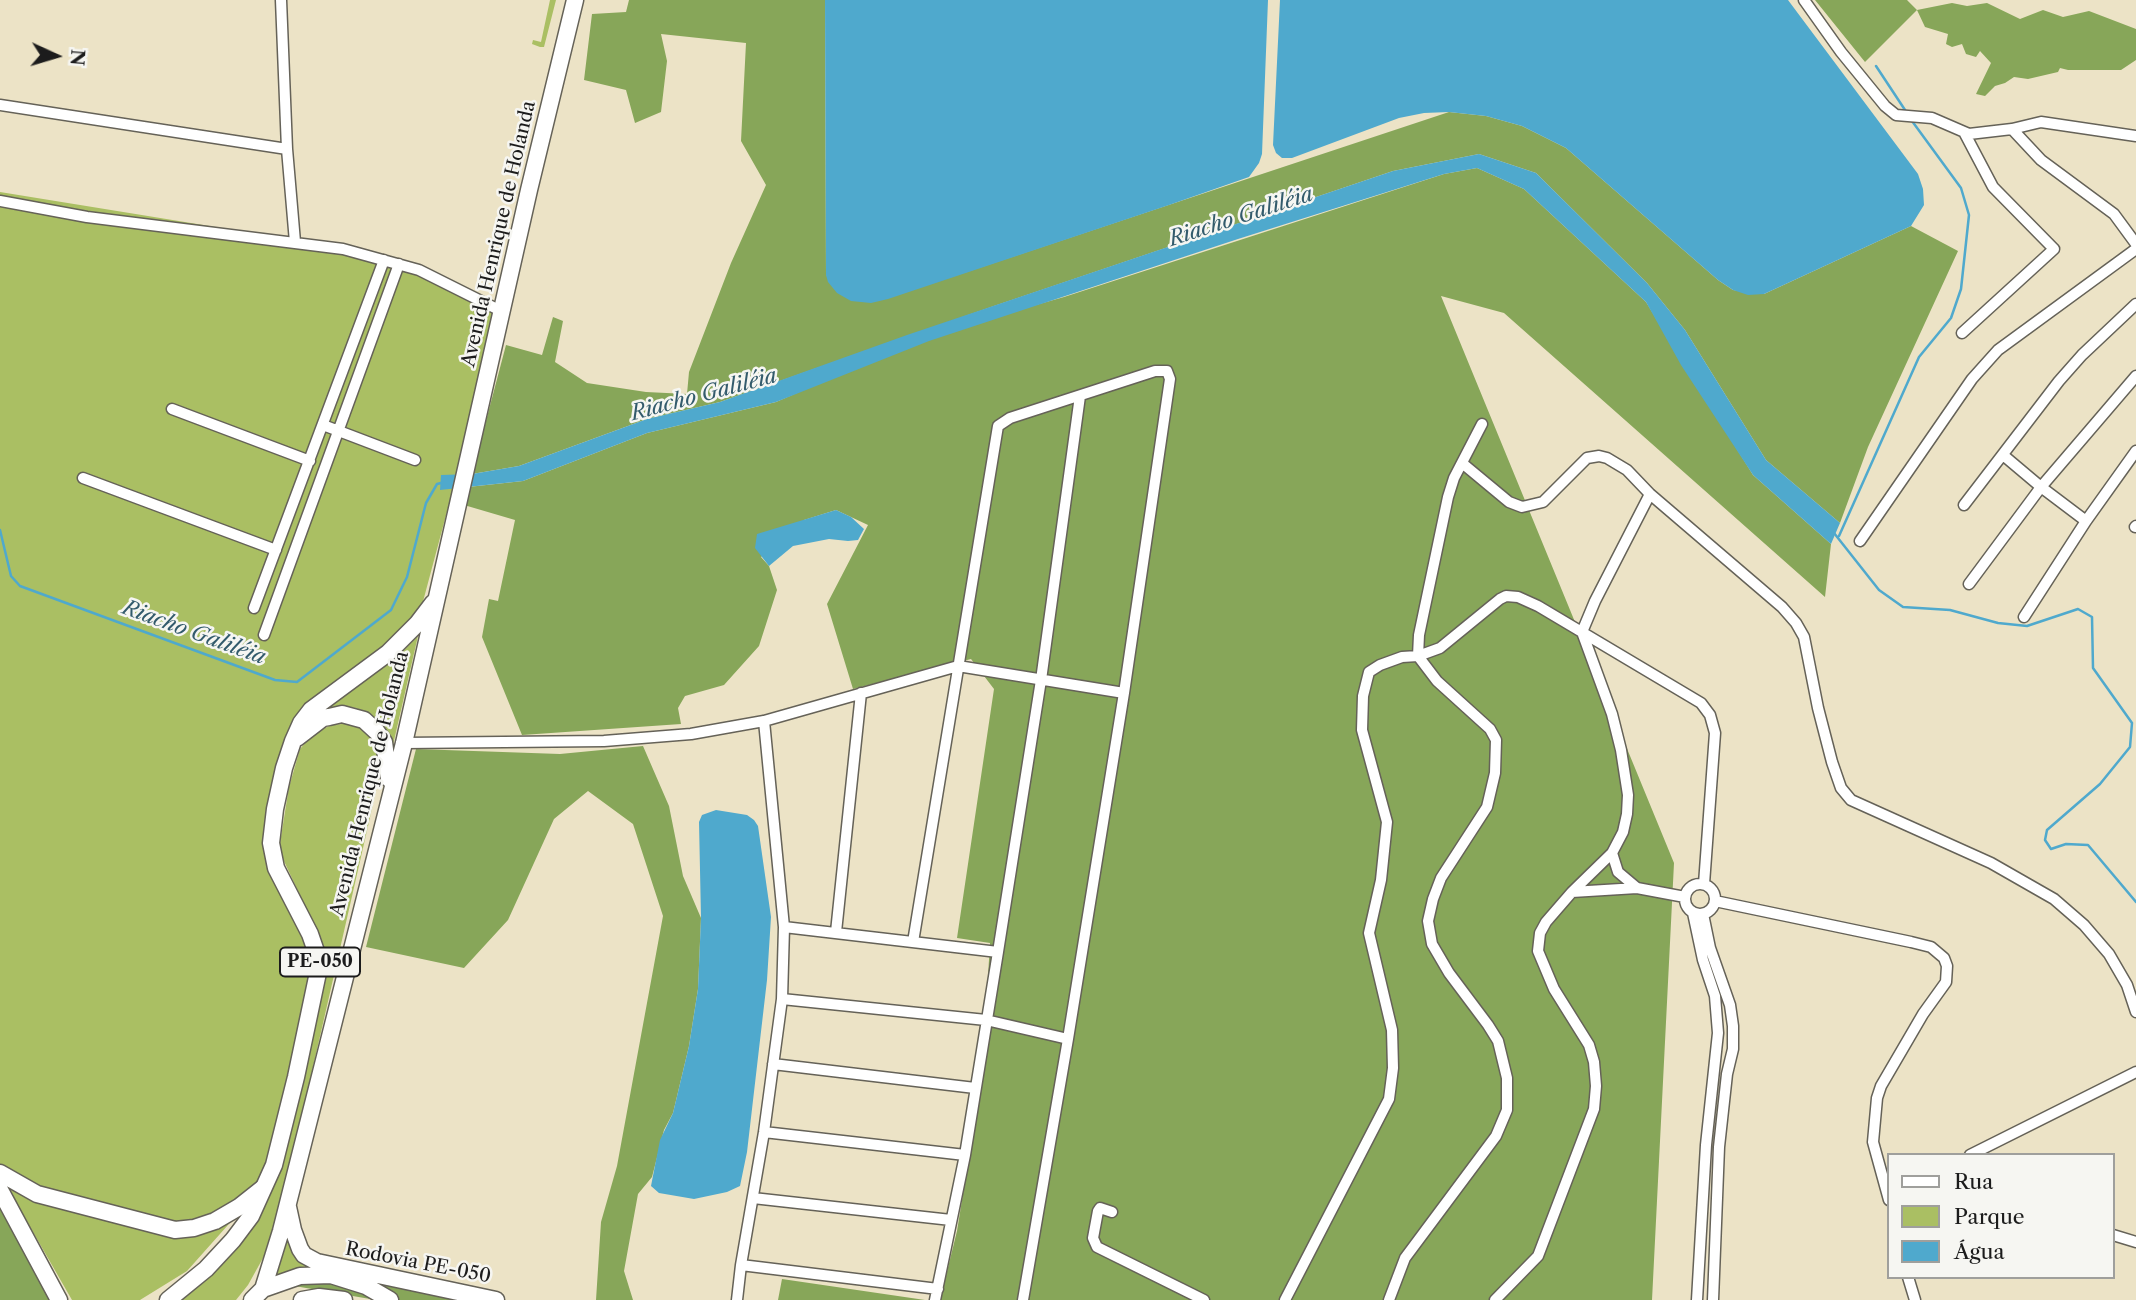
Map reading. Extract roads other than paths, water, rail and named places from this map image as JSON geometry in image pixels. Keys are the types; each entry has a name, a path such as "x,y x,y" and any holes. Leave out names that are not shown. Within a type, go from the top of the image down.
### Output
{"main road":[{"name":"Avenida Henrique de Holanda","path":"257,1295 288,1202 404,743 529,190 575,0"},
{"name":"Avenida Henrique de Holanda","path":"168,1300 206,1269 251,1216 271,1172 280,1141 320,962 310,934 276,868 271,843 275,808 293,741 301,723 311,710 388,653 436,600"},
{"path":"293,741 316,723 329,717 342,714 364,720 384,742 389,797"},
{"path":"0,1172 37,1194 175,1230 194,1228 215,1221 263,1188"},
{"path":"0,1191 59,1300"},
{"name":"Rodovia PE-050","path":"288,1202 293,1230 304,1255 317,1262 496,1300"},
{"name":"Rodovia PE-050","path":"257,1295 300,1276 331,1275 366,1286 390,1300"},
{"path":"302,1300 319,1297 344,1300"}],"street":[{"path":"281,0 287,149 295,242"},
{"path":"1804,0 1841,52 1891,112 1932,118 1964,132 1981,134 2041,121 2136,136"},
{"path":"0,104 287,149"},
{"path":"1860,541 1972,379 1998,350 2136,247 2114,214 2041,160 2012,129"},
{"path":"1962,333 2053,249 1993,187 1964,132"},
{"path":"0,201 86,216 343,249 419,270 503,312"},
{"path":"254,608 384,260"},
{"path":"264,635 399,264"},
{"path":"1964,505 2074,363 2136,304"},
{"path":"352,348 367,352"},
{"path":"913,942 998,426 1010,418 1165,370 1170,374 1124,693 1023,1300"},
{"path":"1969,584 2041,487 2136,376"},
{"path":"741,1265 936,1295 965,1155 998,952 1041,680 1080,396"},
{"path":"172,409 310,461"},
{"path":"1389,1300 1405,1258 1503,1125 1508,1094 1503,1055 1497,1041 1432,944 1428,921 1441,878 1487,807 1495,773 1496,740 1484,723 1437,681 1418,656 1419,635 1445,509 1454,478 1482,424"},
{"path":"323,425 415,460"},
{"path":"2024,617 2136,451"},
{"path":"2003,455 2087,520"},
{"path":"1462,463 1509,502 1522,507 1543,502 1587,458 1599,456 1615,461 1627,470 1650,494 1796,622 1804,637 1832,762 1841,788 1851,800 1991,863 2054,899 2084,925 2109,954 2127,985 2136,1012"},
{"path":"83,478 276,550"},
{"path":"1495,1300 1538,1256 1594,1109 1595,1074 1589,1045 1554,989 1538,951 1540,933 1546,922 1612,853 1623,832 1627,814 1626,775 1612,714 1582,632 1590,611 1650,494"},
{"path":"1285,1300 1389,1099 1393,1068 1392,1030 1369,933 1381,880 1387,822 1362,730 1363,696 1369,672 1402,657 1418,656 1445,645 1506,596 1518,597 1538,606 1701,703 1710,715 1715,733 1704,884"},
{"path":"404,743 604,741 691,734 764,721 958,666 1124,693"},
{"path":"836,932 862,693"},
{"path":"737,1300 782,999 784,927 764,721"},
{"path":"1612,853 1618,872 1637,888"},
{"path":"1698,914 1711,910 1715,901 1711,889 1704,884 1691,886 1685,897 1686,907 1698,914 1730,1004 1733,1026 1733,1049 1727,1074 1720,1147 1713,1300"},
{"path":"1572,892 1637,888 1685,897"},
{"path":"1715,901 1911,942 1931,947 1944,958 1947,966 1945,982 1881,1086 1873,1126 1873,1142 1885,1173 1888,1193"},
{"path":"1697,1300 1706,1145 1718,1032 1715,996 1703,960 1698,914"},
{"path":"784,927 998,952"},
{"path":"782,999 986,1020 1068,1039"},
{"path":"773,1065 975,1088"},
{"path":"1974,1153 2136,1072"},
{"path":"764,1132 965,1155"},
{"path":"753,1198 951,1220"},
{"path":"1112,1212 1100,1208 1098,1211 1093,1238 1097,1247 1204,1300"},
{"path":"2115,1236 2136,1242"},
{"path":"1908,1279 1913,1299"}],"water":[{"path":"825,0 1268,0 1262,154 1259,163 1249,177 1169,205 888,299 871,303 851,301 837,293 826,275"},
{"path":"1280,0 1788,0 1918,174 1924,205 1911,226 1764,294 1748,295 1733,290 1718,280 1566,148 1522,126 1486,116 1449,112 1424,113 1399,118 1292,158 1282,158 1273,145"},
{"path":"1479,154 1536,173 1647,283 1685,330 1766,460 1840,523 1831,544 1753,475 1681,365 1646,302 1524,189 1477,168 1444,174 1238,239 929,341 776,402 647,433 523,481 440,490 441,475 472,474 519,466 647,419 720,402 907,335 1393,171"},
{"path":"836,510 851,517 864,529 858,540 829,539 793,546 769,566 755,548 757,534"},
{"path":"716,810 747,815 758,826 771,917 767,980 747,1152 740,1186 727,1192 694,1199 659,1193 651,1186 660,1140 673,1113 689,1046 698,989 701,918 699,822 702,815"}],"waterway":[{"path":"1876,66 1907,113"},
{"path":"1839,536 1919,357 1951,318 1961,289 1969,215 1961,188 1912,121"},
{"name":"Riacho Galiléia","path":"0,530 11,576 20,586 275,680 297,682 391,610 407,577 426,503 437,484 441,483"},
{"name":"Riacho Galiléia","path":"1834,533 1879,590 1903,607 1950,610 1998,623 2027,626 2078,609 2092,617 2093,668 2132,723 2130,747 2100,784 2047,830 2045,840 2051,849 2066,844 2088,845 2136,902"}]}
